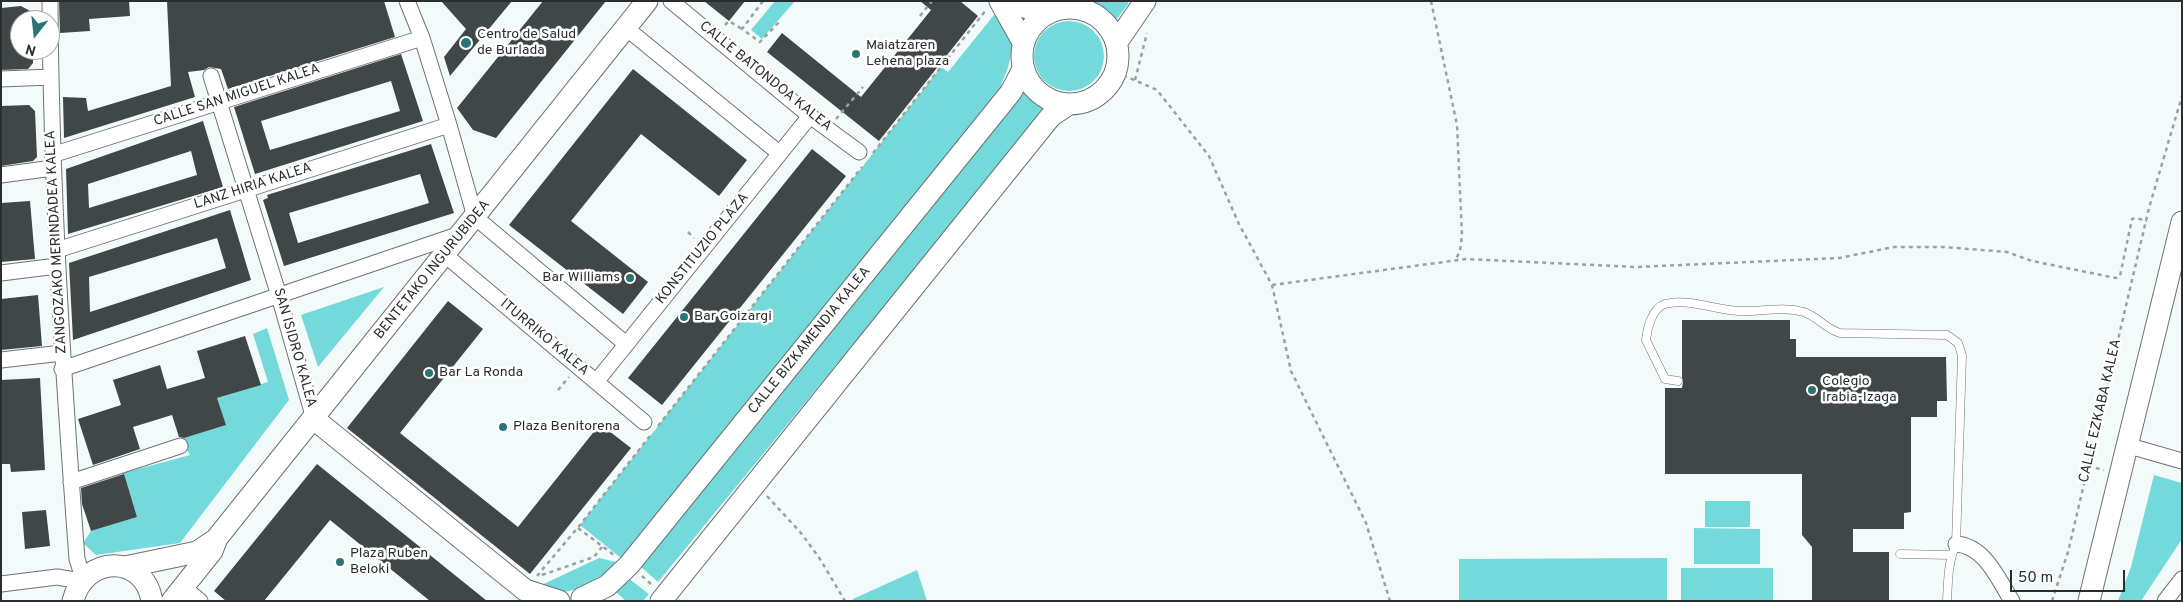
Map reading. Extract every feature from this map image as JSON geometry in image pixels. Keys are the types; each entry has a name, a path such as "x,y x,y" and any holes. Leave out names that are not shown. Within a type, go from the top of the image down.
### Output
{"main road":[{"name":"BENTETAKO INGURUBIDEA","path":"82,580 92,571 103,566 125,567 197,552 217,538 647,1"},
{"path":"1009,1 1030,10 1070,6 1088,11 1101,18 1110,29 1116,42 1125,76 1109,85 1098,96 1084,102 1069,104 1054,102 1040,94 1030,83 1023,69 1021,56 1023,42 1030,28 1041,17 1070,6"},
{"path":"1116,42 1145,1"},
{"path":"994,5 1023,42"},
{"name":"CALLE BIZKAMENDIA KALEA","path":"578,599 607,586 629,565 1011,92 1023,69"},
{"path":"661,601 1051,116 1069,104"},
{"path":"2089,601 2126,445 2176,263 2182,222"},
{"name":"SAN ISIDRO KALEA","path":"314,419 528,595 559,601"},
{"name":"BENTETAKO INGURUBIDEA","path":"177,594 212,552 217,538"},
{"path":"125,567 136,573 145,582 152,601"},
{"path":"73,601 75,591 82,580"},
{"path":"578,599 598,597 608,601"}],"street":[{"name":"ZANGOZAKO MERINDADEA KALEA","path":"50,1 53,161 62,369 77,559 82,580"},
{"path":"407,1 422,38 475,217 626,344"},
{"name":"CALLE BATONDOA KALEA","path":"671,1 810,116 864,156"},
{"path":"626,28 779,153"},
{"name":"CALLE SAN MIGUEL KALEA","path":"1,175 53,161 220,102 422,38"},
{"name":"SAN ISIDRO KALEA","path":"211,76 279,296 314,419"},
{"path":"1,79 51,77"},
{"name":"KONSTITUZIO PLAZA","path":"596,382 810,116"},
{"name":"LANZ HIRIA KALEA","path":"57,250 246,188 449,125"},
{"path":"62,369 462,234"},
{"name":"ITURRIKO KALEA","path":"445,255 644,422"},
{"path":"1,273 57,266"},
{"path":"1,360 62,353"},
{"path":"2126,445 2182,461"},
{"path":"71,482 180,446"},
{"path":"1954,549 1967,544 1977,550 2012,601"},
{"path":"1,584 57,577 82,580"},
{"path":"2165,601 2181,583"},
{"path":"177,594 200,601"}],"lane":[{"path":"1678,381 1665,379 1646,340 1652,320 1658,309 1665,304 1697,303 1738,311 1784,309 1804,312 1817,319 1828,329 1840,333 1947,335 1958,343 1962,355 1954,549 1948,575 1947,601"},
{"path":"1900,554 1954,549"}],"path":[{"path":"763,1 742,29 760,42 781,20"},
{"path":"920,16 932,1"},
{"path":"1431,1 1453,104 1457,135 1462,234 1460,251 1455,261"},
{"path":"864,156 994,5"},
{"path":"1149,27 1138,61 1125,76 1157,90 1209,156 1239,224 1272,285 1291,371 1366,523 1390,601"},
{"path":"828,129 863,87"},
{"name":"CALLE EZKABA KALEA","path":"2052,601 2068,552 2147,221 2182,96"},
{"path":"602,547 594,557 536,578 578,528 862,167"},
{"path":"1272,285 1466,259 1636,267 1840,258 1894,247 1944,247 2007,252 2032,261 2116,278 2120,276 2132,219 2136,218 2147,221"},
{"path":"771,500 801,533 815,552 845,601"},
{"path":"578,528 620,560"}],"shaded area":[{"path":"775,1 795,1 762,39 751,30"},
{"path":"1096,1 1127,1 1129,3 1116,20 1106,9 1095,3"},
{"path":"1002,5 1015,41 999,91 918,194 621,558 580,525 941,67 948,72"},
{"path":"1062,21 1076,21 1089,27 1098,36 1104,49 1102,69 1094,81 1076,91 1062,91 1049,85 1040,76 1034,63 1034,49 1040,36 1049,27"},
{"path":"1024,92 1033,102 1046,109 658,582 639,565"},
{"path":"384,287 318,367 301,315"},
{"path":"267,328 289,400 180,543 96,555 83,543 91,531 137,517 123,473 190,455 180,439 225,425 217,398 268,382 253,334"},
{"path":"2154,475 2182,483 2182,539 2141,601 2118,601 2131,567"},
{"path":"1705,501 1750,501 1750,527 1705,527"},
{"path":"1694,528 1760,529 1760,564 1694,564"},
{"path":"599,558 616,562 600,577 580,588 557,592 535,588"},
{"path":"1667,558 1667,601 1459,601 1459,559"},
{"path":"1681,568 1773,568 1773,601 1681,601"},
{"path":"917,570 927,601 853,601 853,599"},
{"path":"628,578 649,594 643,601 626,601 615,591"}],"building":[{"path":"59,1 129,1 130,16 89,19 90,31 60,33"},
{"path":"167,1 384,1 395,37 228,89 221,69 209,67 204,70 188,72 195,97 64,138 63,97 86,98 88,111 171,86"},
{"name":"Centro de Salud de Burlada","path":"441,1 512,1 450,76 444,57 466,29"},
{"path":"543,1 606,1 496,138 473,130 457,108"},
{"path":"704,1 745,1 729,21"},
{"path":"920,1 960,1 978,16 879,141 767,52 782,33 861,97 931,10"},
{"path":"21,6 28,10 10,10 10,60 33,60 28,69 1,70 1,8"},
{"path":"401,54 423,121 255,174 234,107","holes":["391,81 400,111 270,150 261,121"]},
{"path":"633,69 747,160 719,196 641,134 571,221 648,282 623,314 509,225"},
{"path":"29,105 35,111 37,157 33,161 1,166 1,106"},
{"path":"203,121 223,187 68,234 66,169","holes":["191,151 197,175 89,208 88,184"]},
{"path":"431,144 454,213 284,266 263,200 268,198 267,195","holes":["420,174 429,203 298,243 289,213"]},
{"path":"812,149 846,176 662,405 628,378"},
{"path":"30,201 35,259 1,262 1,203"},
{"path":"230,210 251,280 73,340 69,263","holes":["217,238 226,268 90,312 89,277"]},
{"path":"38,295 42,346 1,350 1,299"},
{"path":"448,301 483,329 400,433 518,527 600,424 631,448 530,574 347,428"},
{"path":"1682,320 1790,320 1790,339 1796,339 1796,357 1946,357 1947,401 1937,401 1937,417 1911,417 1911,512 1904,513 1904,529 1853,529 1853,552 1889,552 1889,601 1812,601 1812,547 1802,535 1802,474 1665,474 1665,388 1682,388"},
{"path":"245,336 261,385 217,398 226,425 184,438 179,437 172,415 133,427 140,449 93,465 78,419 121,405 113,380 160,365 167,389 205,378 197,351"},
{"path":"40,378 45,470 11,472 10,464 1,464 1,380"},
{"path":"317,464 487,601 430,601 330,520 264,601 226,601 214,591"},
{"path":"124,474 137,517 91,531 82,504 81,488"},
{"path":"46,510 50,546 25,549 22,512"}],"place":[{"name":"Centro de Salud de Burlada","path":"466,43"},
{"name":"Maiatzaren Lehena plaza","path":"856,54"},
{"name":"Bar Williams","path":"630,278"},
{"name":"Bar Goizargi","path":"684,317"},
{"name":"Bar La Ronda","path":"429,373"},
{"name":"Colegio Irabia-Izaga","path":"1812,390"},
{"name":"Plaza Benitorena","path":"503,427"},
{"name":"Plaza Ruben Beloki","path":"340,562"}]}
